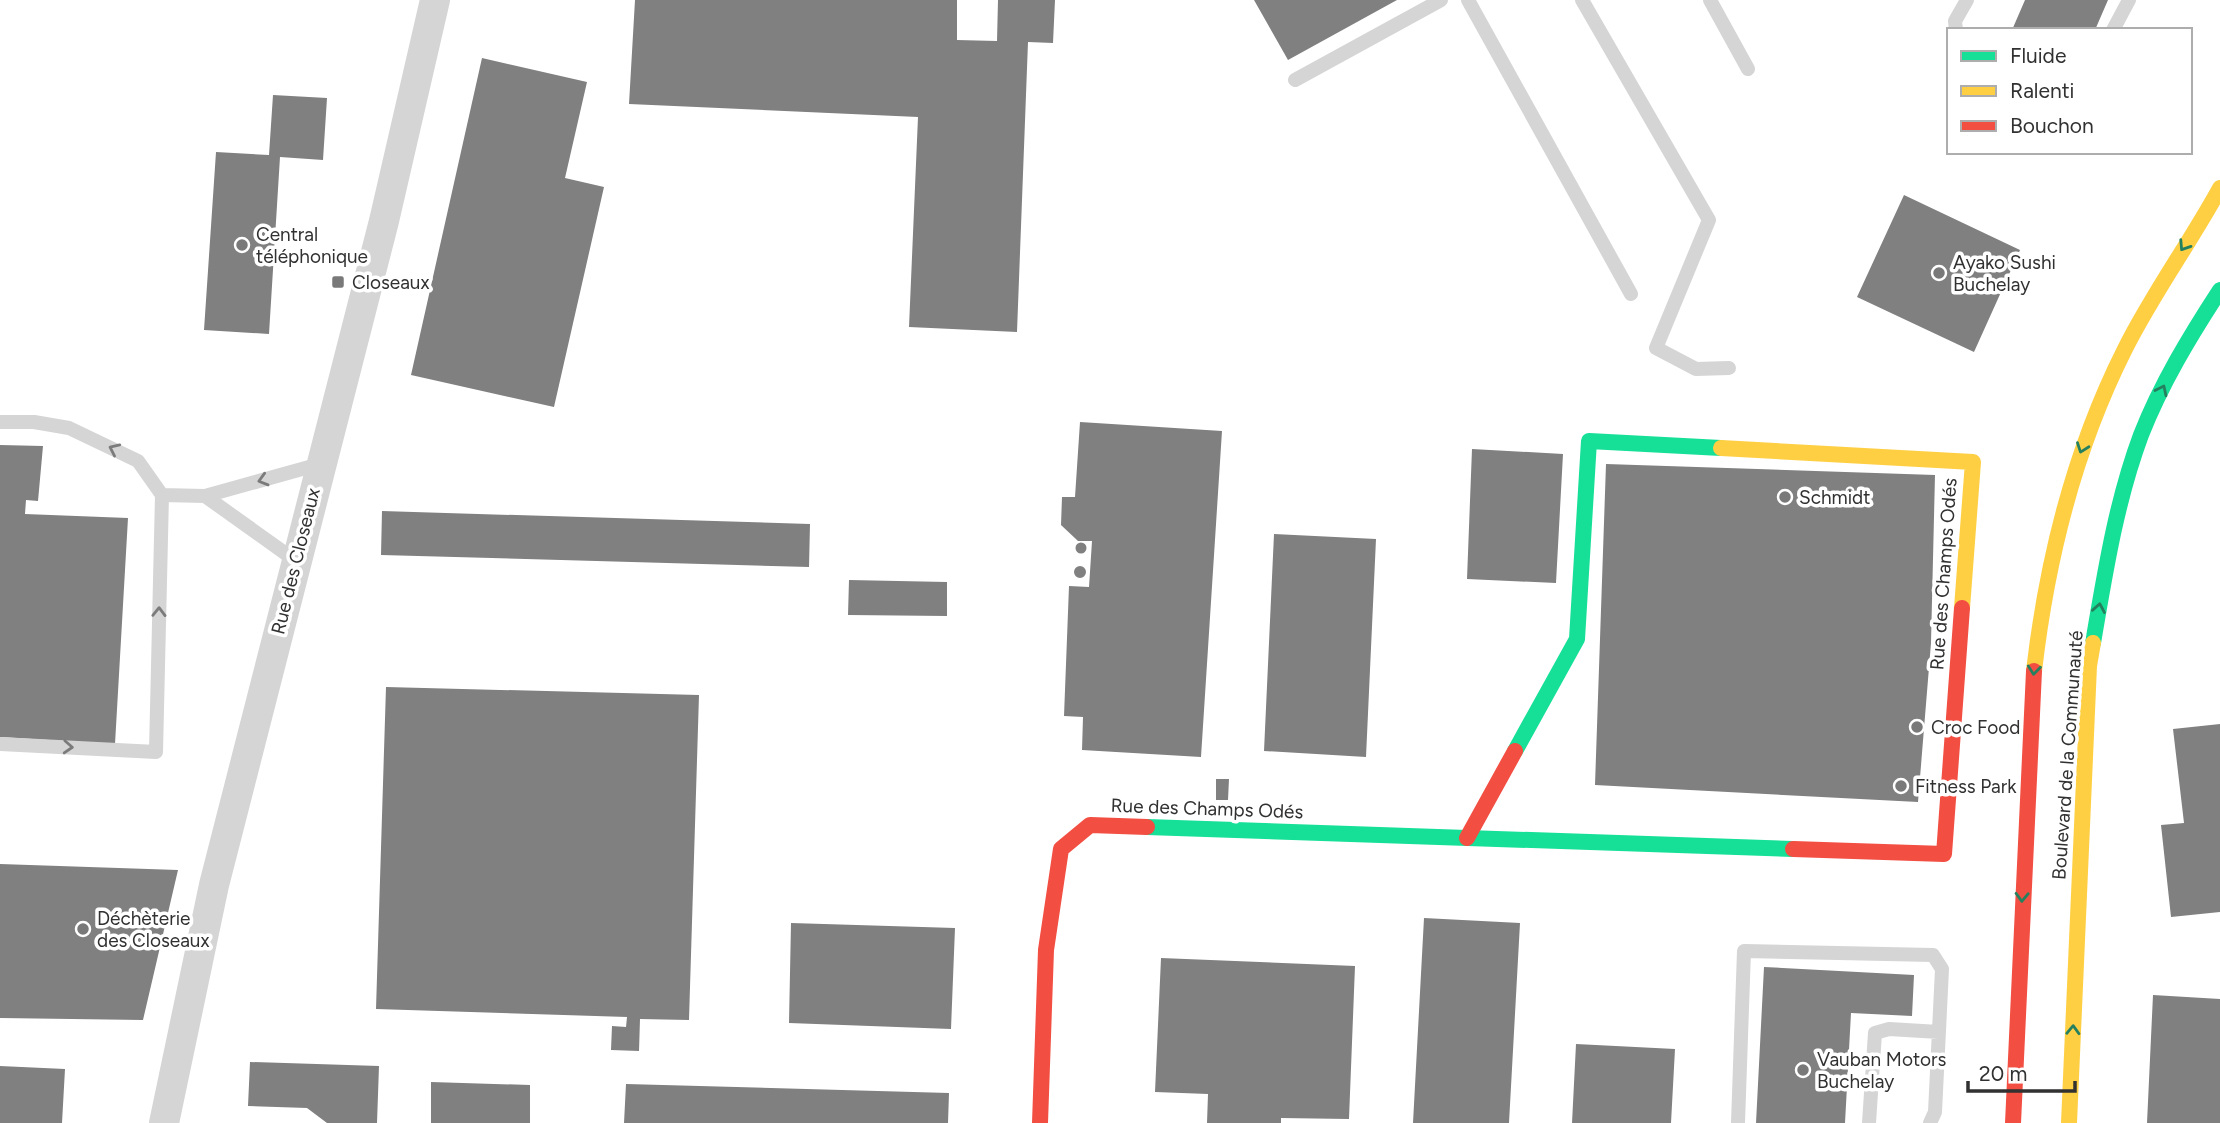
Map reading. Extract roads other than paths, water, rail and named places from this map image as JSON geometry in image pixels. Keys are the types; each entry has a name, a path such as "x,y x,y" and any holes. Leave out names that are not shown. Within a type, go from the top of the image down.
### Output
{"street":[{"name":"Rue des Closeaux","path":"164,1123 214,885 384,220 435,0"},
{"name":"Boulevard de la Communauté","path":"2013,1123 2030,706 2037,639 2062,504 2082,446 2123,351 2151,298 2220,188"},
{"name":"Boulevard de la Communauté","path":"2069,1123 2089,666 2100,600 2134,456 2175,363 2220,290"},
{"name":"Rue des Champs Odés","path":"1040,1123 1046,950 1061,849 1090,825 1944,855 1973,461 1589,441 1577,639 1467,838"}],"lane":[{"path":"1295,79 1441,0"},
{"path":"1468,0 1630,294"},
{"path":"1583,0 1709,220 1656,348 1696,369 1730,368"},
{"path":"1710,0 1748,69"},
{"path":"1956,28 1955,21 1967,0"},
{"path":"2114,28 2129,0"},
{"path":"0,422 34,422 69,428 138,461 162,495 156,752 0,744"},
{"path":"162,495 205,496 320,464"},
{"path":"205,496 296,561"},
{"path":"1738,1123 1744,951 1933,955 1942,969 1935,1112 1930,1123"},
{"path":"1869,1123 1875,1033 1889,1029 1939,1032"}],"place":[{"name":"Central téléphonique","path":"242,245"},
{"name":"Ayako Sushi Buchelay","path":"1939,273"},
{"name":"Closeaux","path":"338,282"},
{"name":"Schmidt","path":"1785,497"},
{"name":"Croc Food","path":"1917,727"},
{"name":"Fitness Park","path":"1901,786"},
{"name":"Déchèterie des Closeaux","path":"83,929"},
{"name":"Vauban Motors Buchelay","path":"1803,1070"}]}
